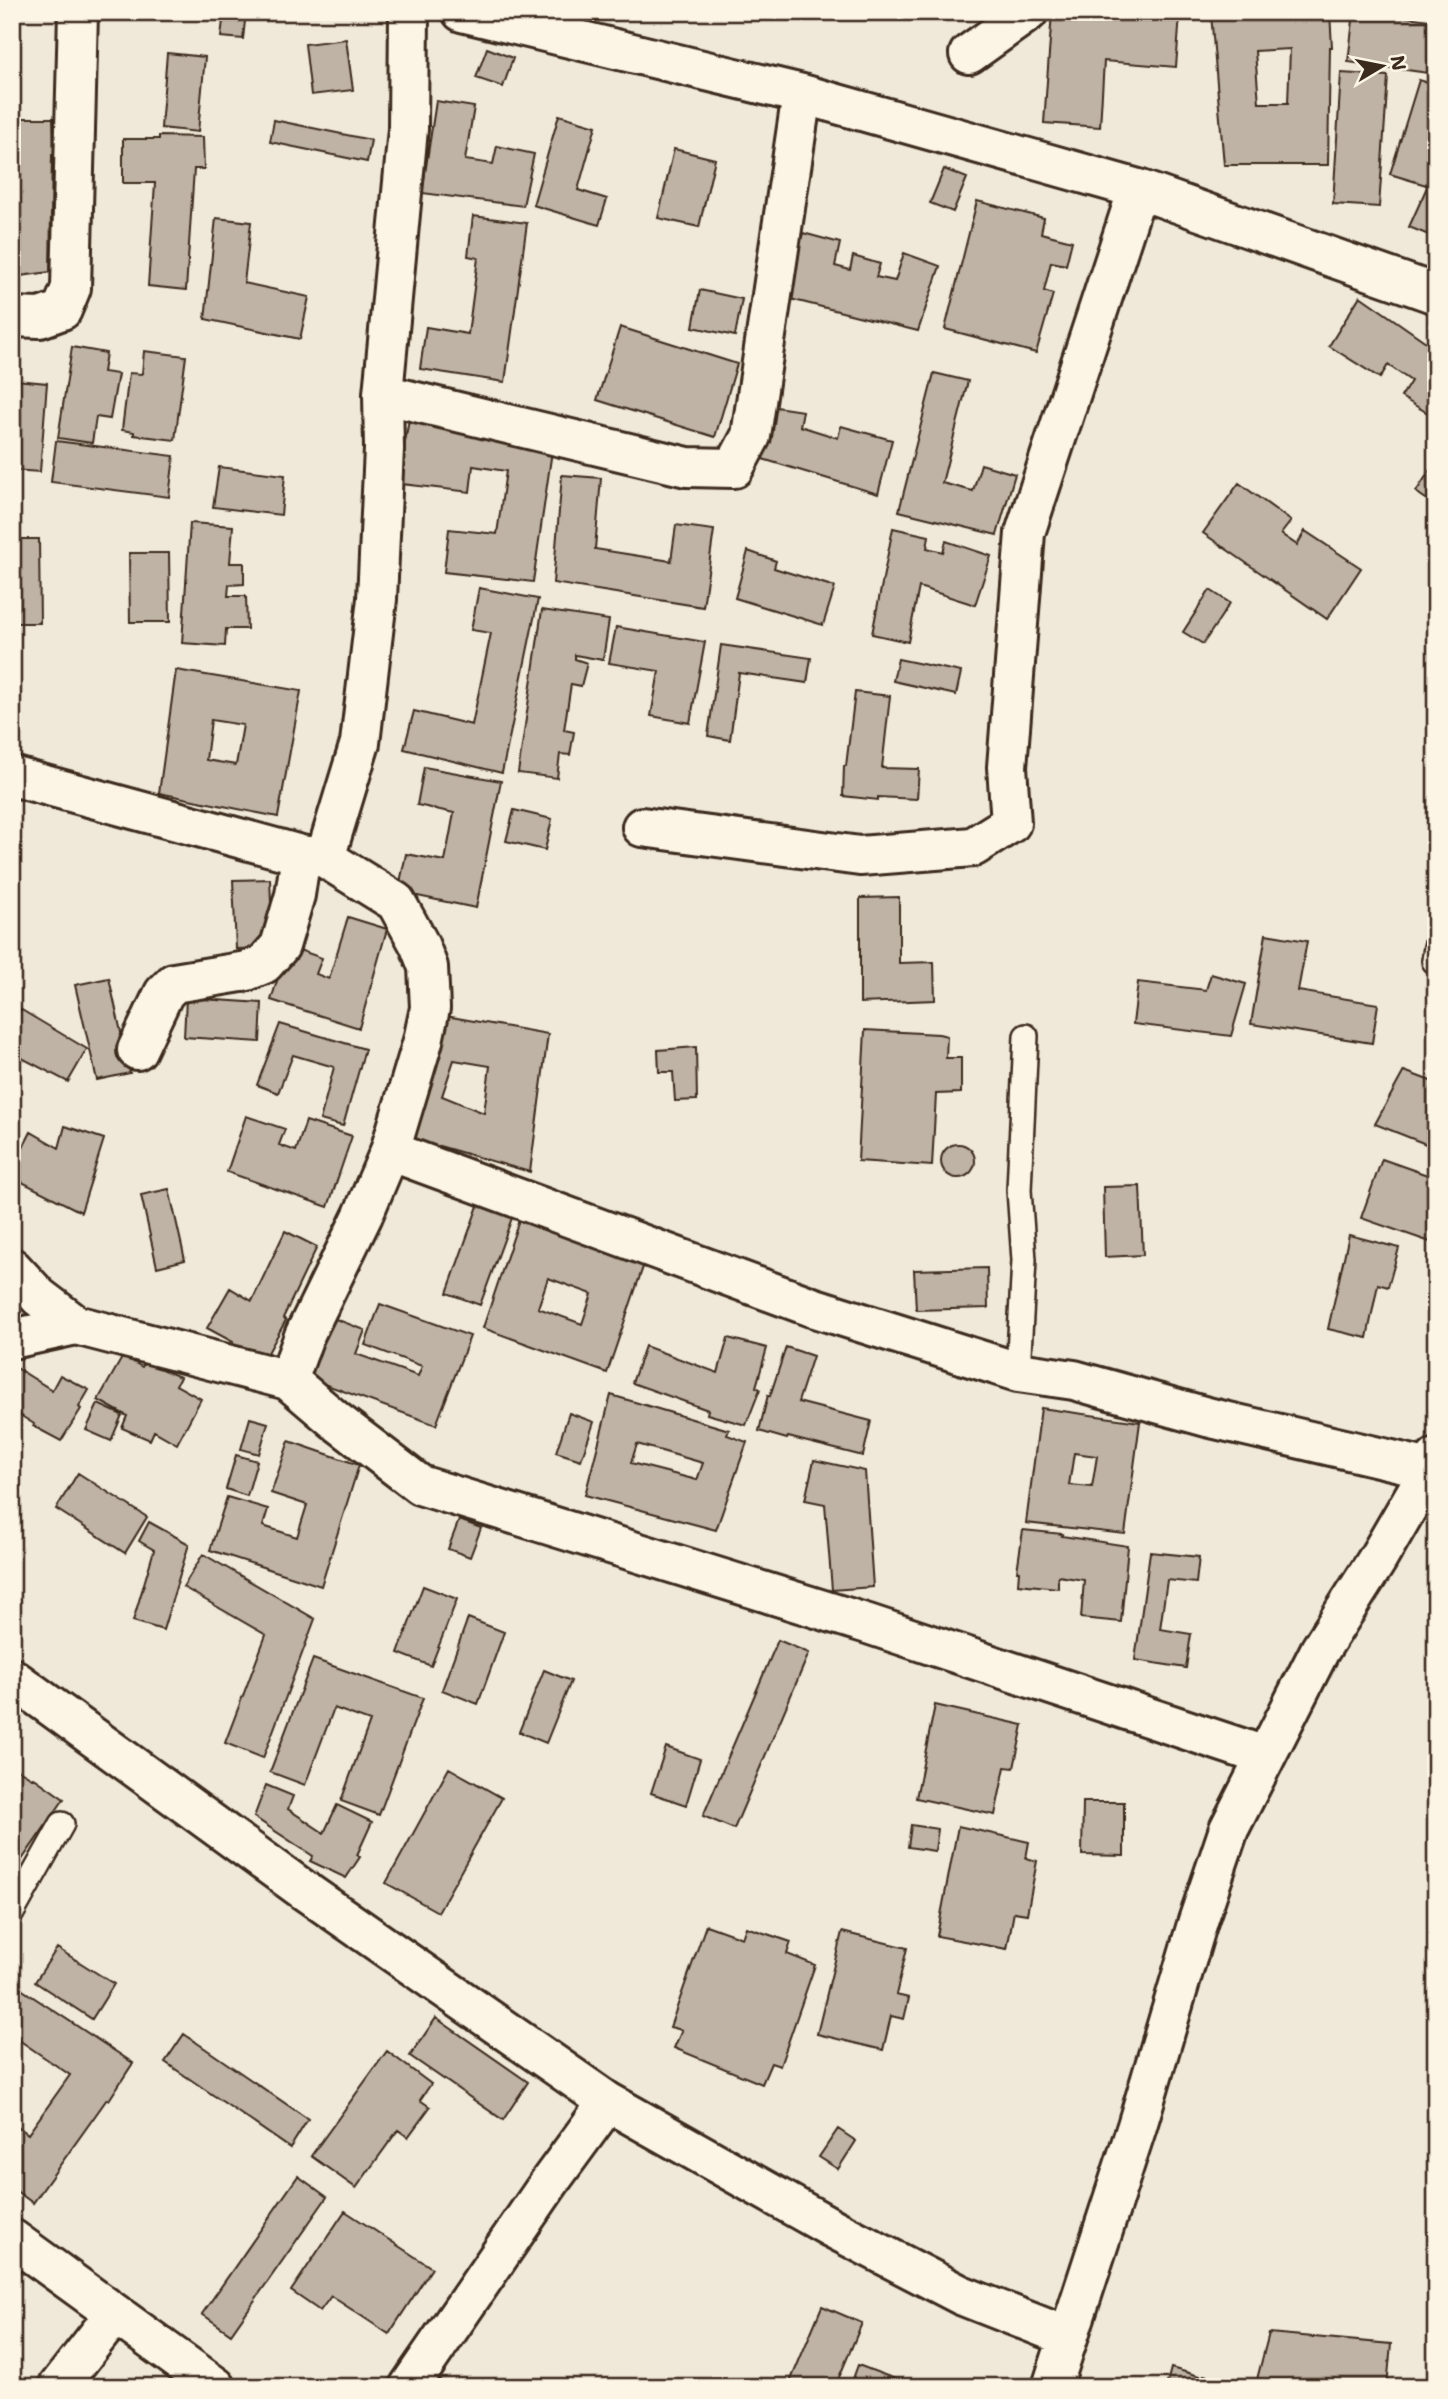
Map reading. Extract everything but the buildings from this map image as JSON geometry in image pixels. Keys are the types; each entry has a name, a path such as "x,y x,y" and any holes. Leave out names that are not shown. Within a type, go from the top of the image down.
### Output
{"street":[{"path":"12,317 40,318 62,310 71,288 78,12"},
{"path":"137,1050 164,993 174,983 247,971 264,964 280,946 295,895 360,743 377,598 384,449 383,394 408,129 409,12"},
{"path":"462,12 802,94 1138,189 1436,294"},
{"path":"969,54 1028,12"},
{"path":"383,394 687,467 734,468 751,436 802,94"},
{"path":"642,827 860,856 973,847 1011,823 1007,767 1025,533 1138,189"},
{"path":"12,776 313,856 396,902 419,944 428,967 430,1008 424,1041 390,1151 363,1215 304,1336 288,1380"},
{"path":"390,1151 812,1307 1018,1371 1074,1380 1207,1417 1433,1464 1320,1650 1229,1829 1198,1921 1137,2126 1052,2387"},
{"path":"12,1268 39,1297 76,1325 288,1380 420,1485 869,1624 1265,1756"},
{"path":"12,1339 76,1325"},
{"path":"12,1678 305,1892 608,2102 820,2221 961,2295 1068,2337"},
{"path":"409,2387 608,2102"},
{"path":"12,2239 216,2387"},
{"path":"58,2387 114,2315"}],"lane":[{"path":"1018,1371 1024,1259 1019,1190 1026,1036"},
{"path":"12,1913 62,1824"}]}
